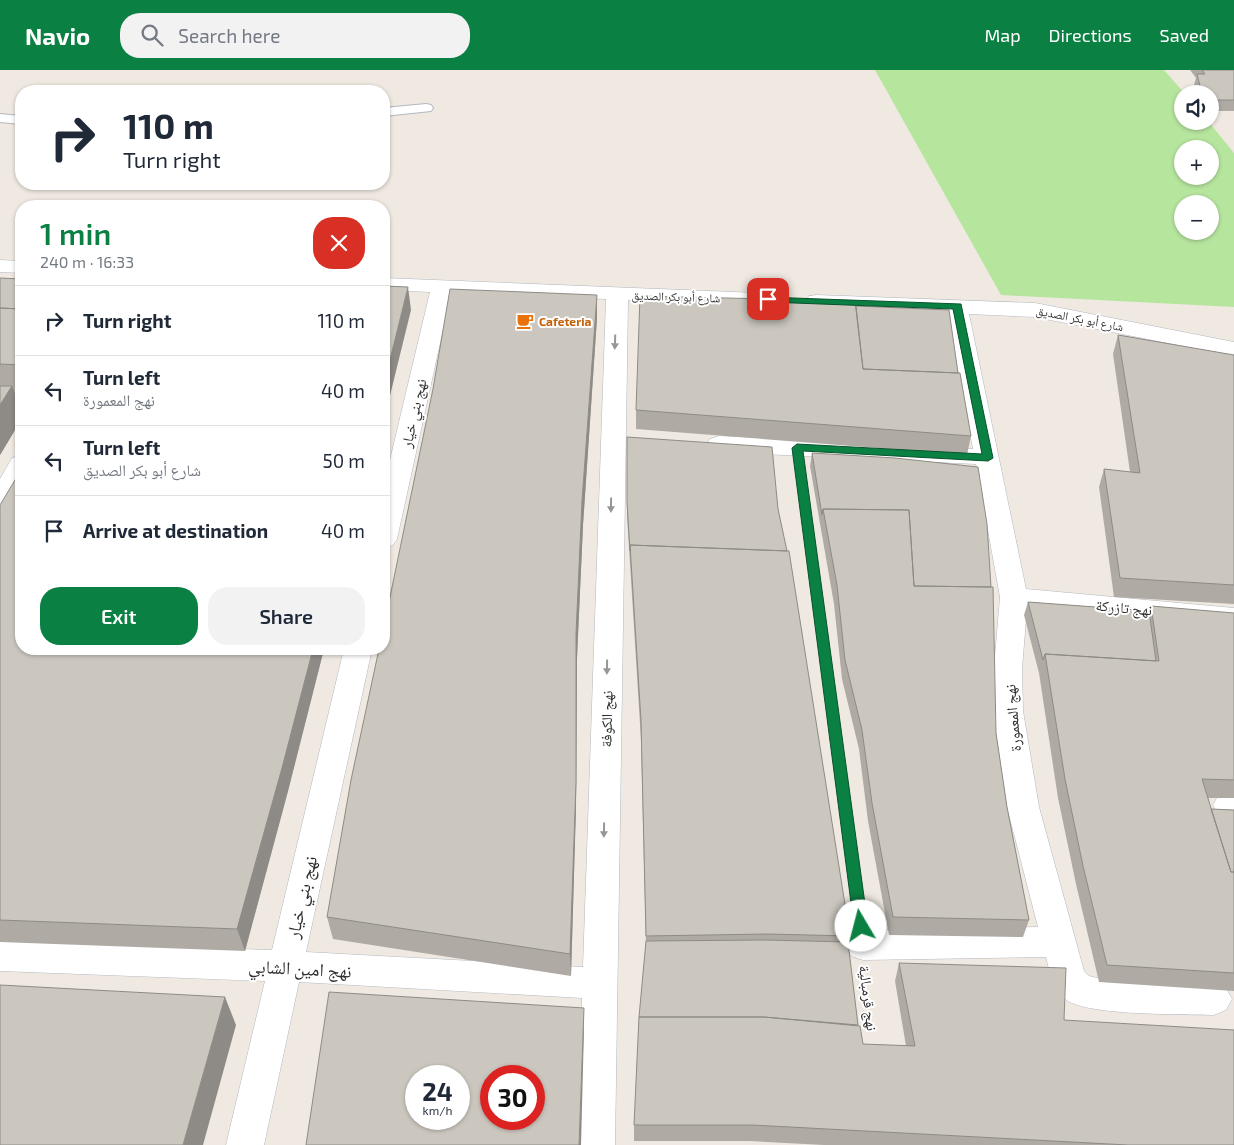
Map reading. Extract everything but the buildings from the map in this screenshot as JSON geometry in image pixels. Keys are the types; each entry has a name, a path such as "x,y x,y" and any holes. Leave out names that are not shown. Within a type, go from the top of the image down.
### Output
{"street":[{"path":"0,266 15,267"},
{"name":"شارع أبو بكر الصديق","path":"390,284 1019,308 1051,312 1234,349"},
{"name":"نهج بني خيار","path":"390,513 442,287"},
{"name":"نهج الكوفة","path":"596,1145 622,439 617,294"},
{"name":"نهج المعمورة","path":"957,306 1014,597 1008,668 1008,711 1023,806 1058,942 1070,979 1078,989 1097,994 1214,999"},
{"path":"0,402 15,403"},
{"path":"700,443 988,458"},
{"path":"797,448 801,477"},
{"path":"0,500 15,474"},
{"name":"نهج تازركة","path":"1014,597 1234,618"},
{"name":"نهج بني خيار","path":"245,1145 357,655"},
{"path":"863,946 1058,942"},
{"name":"نهج امين الشابي","path":"0,956 285,966 601,984"}],"lane":[{"path":"390,111 426,108"},
{"path":"0,118 15,119"}],"green space":[{"path":"875,70 1164,70 1177,85 1174,85 1174,130 1215,130 1234,153 1234,307 1001,295"}],"place":[{"name":"Cafeteria","path":"525,321"}],"route":[{"path":"768,299 957,306 988,458 797,448 861,926"}]}
